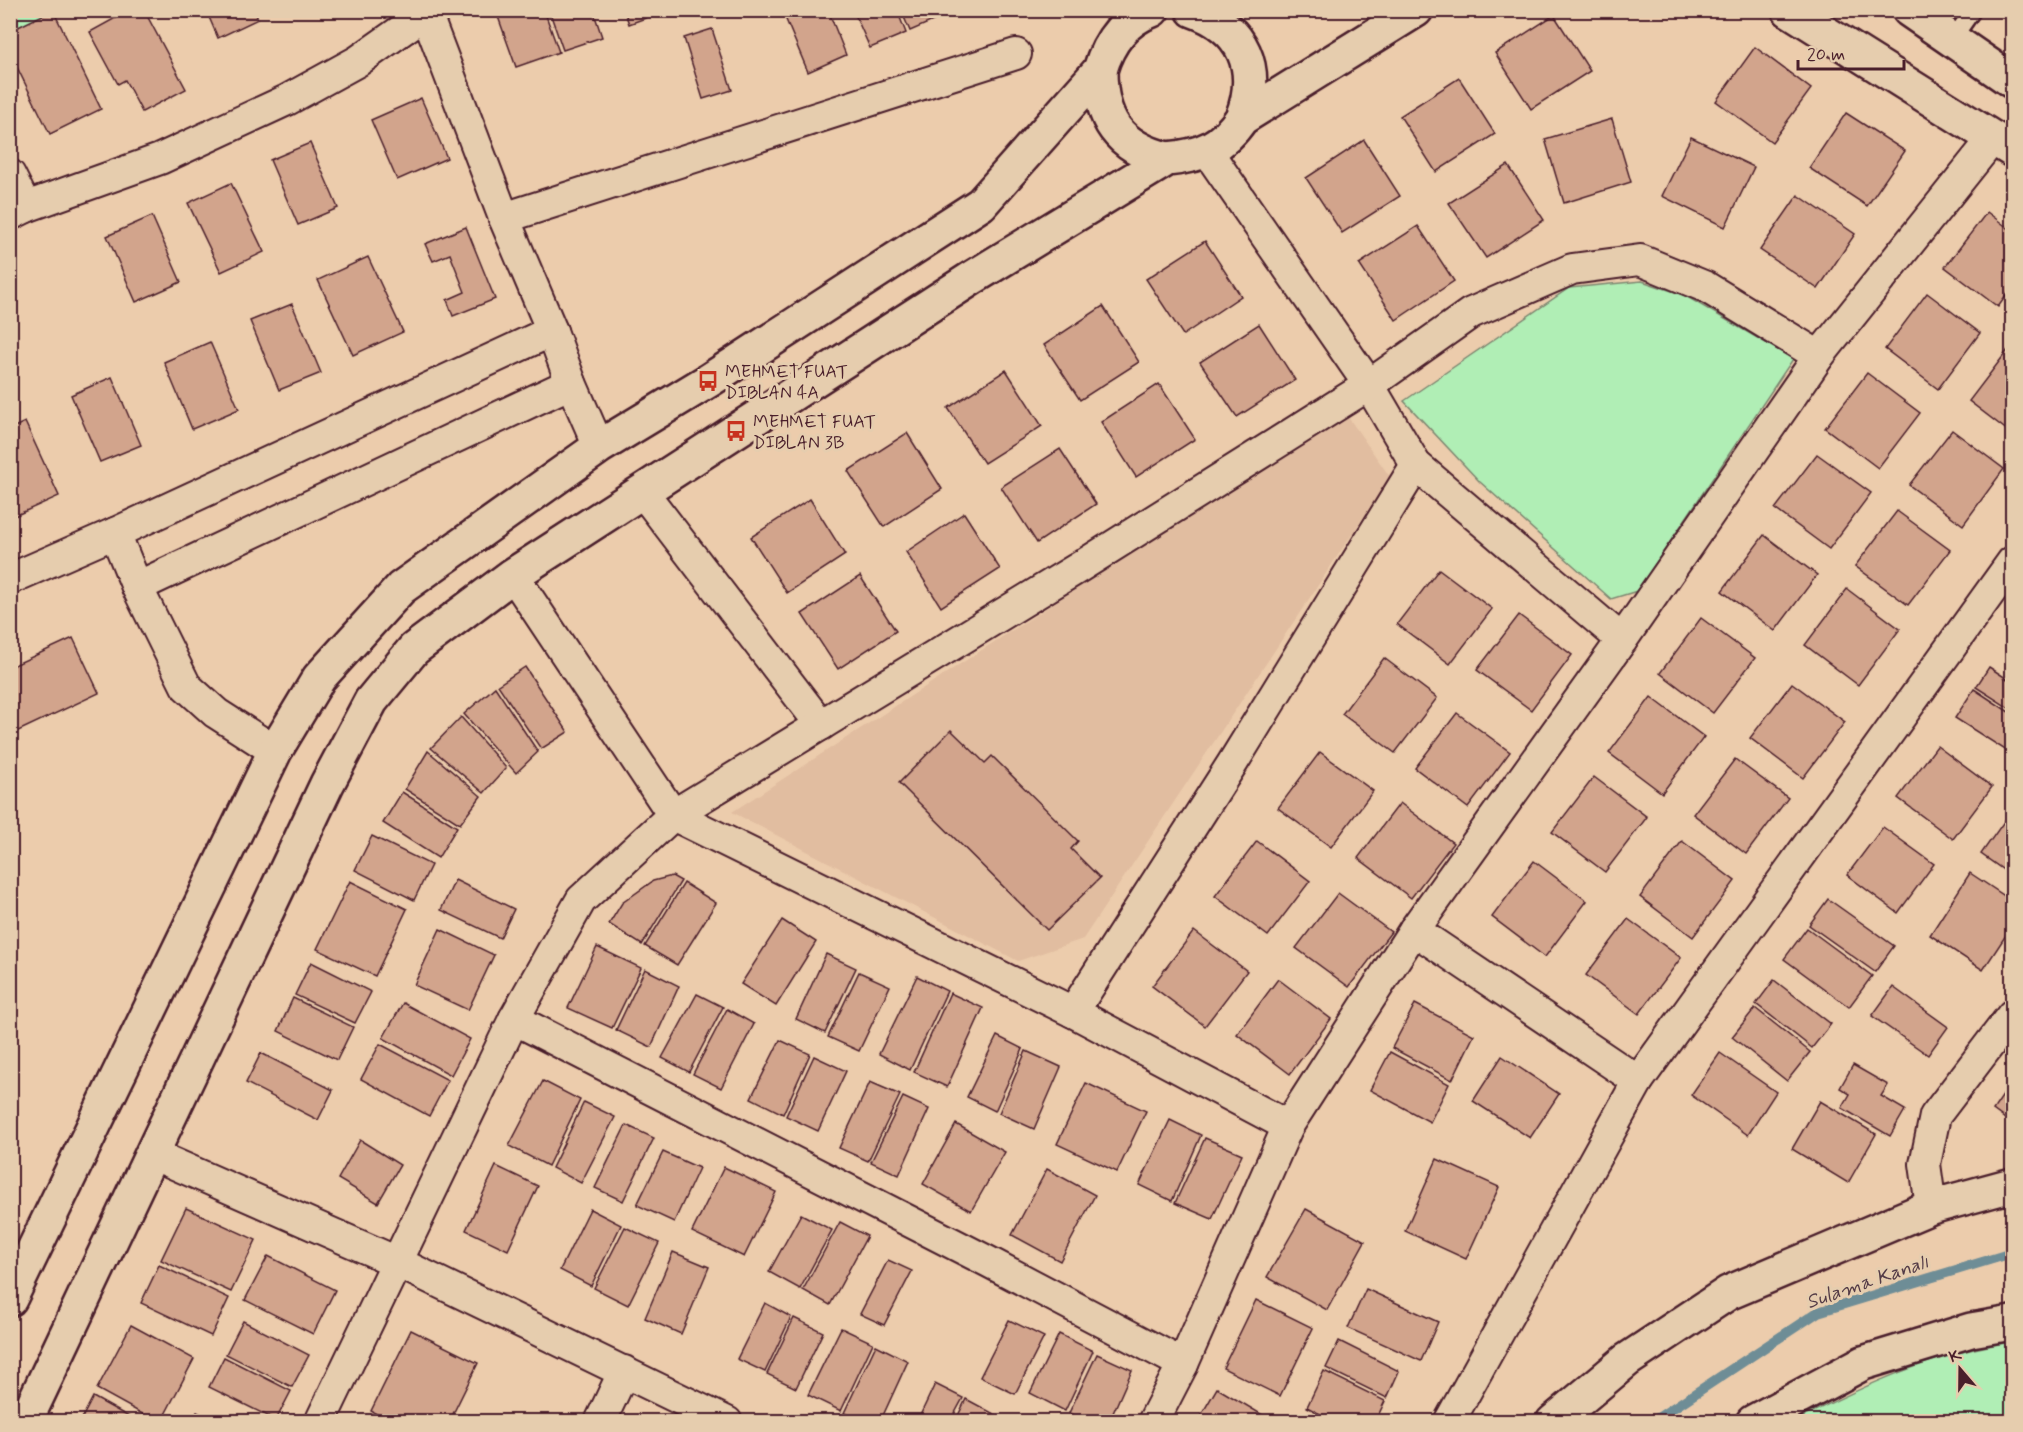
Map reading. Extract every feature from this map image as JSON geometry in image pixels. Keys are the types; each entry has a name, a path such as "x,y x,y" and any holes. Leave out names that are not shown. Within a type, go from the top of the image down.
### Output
{"main road":[{"path":"1152,10 1119,19 1100,70 1100,93 1106,113 1116,131 1132,145 1150,155 1167,159 1188,157 1207,151 1224,140 1242,118 1248,103 1251,76 1247,60 1233,34 1207,15 1193,10"},
{"path":"1242,118 1416,10"},
{"path":"1789,10 2003,144"},
{"path":"1909,10 2013,81"},
{"path":"10,1299 275,751 320,678 401,588 600,447 708,381 981,204 1100,70"},
{"path":"25,1422 327,784 371,701 414,649 513,575 642,491 972,278 1167,159"},
{"path":"1553,1422 1627,1360 1728,1293 1931,1207 2013,1185"},
{"path":"1753,1422 1863,1363 1971,1330 2013,1323"}],"street":[{"path":"10,175 18,211 160,159 287,100 358,61 428,12 504,218 600,447"},
{"path":"504,218 1016,54"},
{"path":"1153,1422 1183,1364 1288,1126 1414,930 1622,640 1819,356 2003,144"},
{"path":"1207,151 1369,385 1416,465 1622,640"},
{"path":"320,1422 514,1019 581,900 673,815 1078,568 1369,385 1471,313 1572,269 1640,260 1706,287 1819,356"},
{"path":"10,579 115,533 552,331"},
{"path":"137,587 571,382"},
{"path":"1073,1012 1232,764 1416,465"},
{"path":"642,491 821,725"},
{"path":"115,533 137,587 186,686 216,714 275,751"},
{"path":"1449,1422 1638,1081 2013,562"},
{"path":"513,575 673,815 1073,1012 1288,1126"},
{"path":"1414,930 1638,1081"},
{"path":"1931,1207 1925,1164 1935,1116 2013,1015"},
{"path":"514,1019 1183,1364"},
{"path":"152,1154 397,1262 727,1422"},
{"path":"600,1422 624,1371"}],"lane":[{"path":"1952,40 1973,10"}],"shaded area":[{"path":"1346,414 1390,477 1083,939 1018,961 732,812"}],"green space":[{"path":"11,11 60,11 11,34"},
{"path":"1642,281 1684,295 1793,359 1637,591 1611,599 1480,482 1404,401 1569,288"},
{"path":"2012,1342 2012,1421 1795,1421 1874,1383 1928,1362"}],"building":[{"path":"53,10 101,109 50,134 10,53 10,31"},
{"path":"130,10 144,10 186,89 142,112 125,80 118,84 90,32"},
{"path":"206,10 254,10 258,19 218,38"},
{"path":"544,10 559,52 516,67 496,11"},
{"path":"549,10 593,10 602,37 563,50"},
{"path":"624,10 665,10 665,11 629,24"},
{"path":"782,10 828,10 846,55 808,72"},
{"path":"853,10 897,10 906,33 870,48"},
{"path":"901,10 947,10 949,14 910,31"},
{"path":"1554,15 1590,71 1531,109 1495,53"},
{"path":"712,29 732,90 703,99 684,38"},
{"path":"1755,47 1811,89 1772,142 1716,101"},
{"path":"1459,78 1495,134 1436,172 1400,116"},
{"path":"421,98 447,158 397,180 371,120"},
{"path":"1846,113 1905,151 1867,206 1809,168"},
{"path":"1612,119 1631,182 1564,203 1545,139"},
{"path":"1691,137 1754,167 1725,227 1662,196"},
{"path":"1364,140 1400,196 1342,233 1306,178"},
{"path":"310,143 338,208 298,225 270,160"},
{"path":"1508,165 1544,220 1486,258 1449,203"},
{"path":"231,183 264,252 221,272 188,203"},
{"path":"1798,195 1855,234 1818,289 1760,250"},
{"path":"1987,212 2012,231 2012,288 1998,307 1945,267"},
{"path":"152,216 181,282 136,302 107,236"},
{"path":"1418,226 1454,281 1396,320 1359,264"},
{"path":"466,227 495,299 453,316 447,300 465,292 450,254 433,261 425,244"},
{"path":"1205,241 1241,296 1183,335 1146,279"},
{"path":"368,257 403,332 353,355 318,280"},
{"path":"1927,293 1980,333 1938,389 1885,349"},
{"path":"292,304 321,373 279,390 250,321"},
{"path":"1103,306 1139,362 1080,400 1044,345"},
{"path":"1259,324 1295,380 1237,417 1200,362"},
{"path":"210,342 239,409 192,429 164,362"},
{"path":"2012,347 2012,434 1969,401"},
{"path":"1006,370 1042,426 984,463 948,408"},
{"path":"1867,373 1920,413 1878,468 1825,428"},
{"path":"112,377 141,445 100,462 71,395"},
{"path":"1159,384 1195,439 1136,477 1101,422"},
{"path":"25,422 59,496 10,518 10,429"},
{"path":"1952,430 2004,469 1963,525 1909,485"},
{"path":"907,433 942,489 884,527 848,471"},
{"path":"1060,449 1096,504 1037,543 1001,487"},
{"path":"1817,454 1871,493 1829,549 1775,509"},
{"path":"810,499 845,555 787,593 751,537"},
{"path":"1897,511 1950,550 1908,605 1855,566"},
{"path":"964,513 1000,569 941,607 906,552"},
{"path":"1764,535 1817,575 1775,631 1722,591"},
{"path":"1439,569 1492,609 1450,664 1397,624"},
{"path":"860,576 896,631 838,669 802,614"},
{"path":"1847,589 1900,629 1858,685 1805,645"},
{"path":"1519,615 1572,655 1531,710 1477,670"},
{"path":"1701,618 1755,658 1713,713 1660,673"},
{"path":"73,638 99,693 16,732 10,720 10,667"},
{"path":"1384,658 1437,698 1395,753 1342,714"},
{"path":"525,667 568,732 541,749 498,685"},
{"path":"1989,667 2012,682 2012,710 1976,687"},
{"path":"1792,683 1845,722 1803,778 1750,738"},
{"path":"495,687 538,752 516,773 464,714"},
{"path":"1974,689 2012,714 2012,750 2010,753 1955,718"},
{"path":"1651,697 1704,737 1662,793 1609,753"},
{"path":"1457,713 1510,752 1468,808 1415,768"},
{"path":"461,717 506,768 484,793 431,748"},
{"path":"951,730 985,763 992,756 1078,841 1071,849 1100,878 1047,930 899,783"},
{"path":"1937,746 1992,787 1953,839 1898,798"},
{"path":"428,751 481,796 460,824 405,789"},
{"path":"1320,752 1373,791 1331,847 1278,808"},
{"path":"1735,759 1788,798 1746,854 1693,814"},
{"path":"1594,777 1647,817 1605,872 1552,832"},
{"path":"402,792 457,827 438,858 383,823"},
{"path":"1400,803 1453,843 1411,898 1358,858"},
{"path":"2012,810 2012,876 1981,854"},
{"path":"1883,827 1934,864 1898,913 1847,875"},
{"path":"372,836 431,865 414,900 355,870"},
{"path":"1257,841 1310,881 1268,936 1215,896"},
{"path":"1682,841 1735,881 1693,937 1640,897"},
{"path":"1534,861 1587,901 1545,957 1492,917"},
{"path":"1970,873 2012,901 2012,926 1983,970 1930,935"},
{"path":"672,876 681,881 642,945 609,924 622,903 653,881"},
{"path":"455,880 514,909 500,938 441,910"},
{"path":"350,881 407,909 375,976 317,949"},
{"path":"684,883 716,903 677,965 645,946"},
{"path":"1338,893 1391,932 1349,987 1296,948"},
{"path":"1828,899 1894,946 1875,972 1809,925"},
{"path":"1628,919 1681,958 1639,1014 1586,975"},
{"path":"782,920 816,942 776,1006 741,984"},
{"path":"1807,928 1872,976 1849,1007 1784,959"},
{"path":"440,929 494,955 468,1010 414,985"},
{"path":"1194,931 1247,971 1205,1026 1152,986"},
{"path":"597,947 641,968 612,1028 568,1008"},
{"path":"826,954 856,968 825,1033 796,1019"},
{"path":"311,962 371,992 355,1023 295,995"},
{"path":"645,969 679,986 651,1047 616,1030"},
{"path":"859,972 890,986 859,1051 828,1037"},
{"path":"917,976 947,991 910,1070 879,1054"},
{"path":"1278,979 1331,1019 1290,1074 1237,1034"},
{"path":"1774,980 1831,1024 1812,1048 1756,1004"},
{"path":"1893,987 1948,1027 1928,1055 1872,1016"},
{"path":"950,993 983,1008 947,1087 914,1072"},
{"path":"697,994 723,1007 689,1072 662,1058"},
{"path":"293,998 353,1027 337,1060 278,1031"},
{"path":"403,1003 470,1039 451,1075 383,1038"},
{"path":"1415,1004 1474,1035 1452,1080 1392,1048"},
{"path":"1755,1008 1810,1052 1787,1081 1732,1037"},
{"path":"727,1009 754,1024 721,1088 693,1074"},
{"path":"997,1036 1023,1049 995,1111 967,1097"},
{"path":"780,1040 810,1054 783,1114 751,1098"},
{"path":"380,1044 448,1080 429,1116 361,1079"},
{"path":"1026,1051 1061,1067 1034,1129 999,1113"},
{"path":"1390,1052 1449,1084 1430,1122 1370,1090"},
{"path":"261,1053 333,1090 318,1120 246,1083"},
{"path":"1720,1053 1776,1092 1748,1135 1691,1095"},
{"path":"814,1056 846,1071 818,1131 786,1116"},
{"path":"1502,1056 1559,1094 1530,1138 1473,1101"},
{"path":"1853,1065 1888,1085 1881,1096 1905,1110 1890,1136 1842,1108 1850,1094 1840,1088"},
{"path":"543,1081 580,1100 548,1166 509,1146"},
{"path":"870,1082 900,1095 868,1161 839,1148"},
{"path":"2012,1082 2012,1124 1993,1110"},
{"path":"1086,1083 1146,1111 1117,1172 1057,1144"},
{"path":"903,1097 929,1109 899,1175 871,1162"},
{"path":"1820,1101 1876,1134 1848,1183 1792,1149"},
{"path":"584,1102 615,1117 581,1183 552,1168"},
{"path":"1170,1120 1201,1135 1172,1201 1139,1185"},
{"path":"956,1124 1005,1152 971,1211 923,1184"},
{"path":"626,1125 654,1138 623,1201 595,1188"},
{"path":"1205,1138 1242,1154 1212,1219 1175,1203"},
{"path":"360,1140 400,1165 378,1203 338,1179"},
{"path":"663,1152 699,1168 674,1222 637,1205"},
{"path":"1437,1159 1499,1187 1466,1259 1405,1231"},
{"path":"496,1166 538,1186 508,1250 466,1230"},
{"path":"724,1167 776,1192 744,1257 692,1232"},
{"path":"1047,1169 1095,1195 1060,1261 1012,1235"},
{"path":"186,1208 256,1240 231,1292 161,1260"},
{"path":"590,1209 621,1225 591,1286 560,1270"},
{"path":"1306,1209 1365,1241 1327,1310 1267,1277"},
{"path":"801,1214 832,1230 800,1289 769,1272"},
{"path":"840,1222 867,1236 830,1305 803,1290"},
{"path":"625,1227 659,1243 628,1305 594,1288"},
{"path":"673,1252 709,1267 681,1334 645,1318"},
{"path":"268,1256 335,1290 313,1334 245,1300"},
{"path":"888,1260 912,1271 884,1325 860,1314"},
{"path":"159,1265 229,1298 211,1336 141,1303"},
{"path":"1366,1289 1438,1322 1421,1361 1348,1328"},
{"path":"1256,1300 1313,1328 1280,1396 1223,1368"},
{"path":"765,1303 791,1317 765,1372 737,1359"},
{"path":"794,1318 823,1332 796,1388 767,1374"},
{"path":"1009,1320 1044,1337 1015,1394 980,1377"},
{"path":"243,1321 309,1355 292,1387 226,1354"},
{"path":"131,1325 194,1359 161,1422 157,1422 97,1389"},
{"path":"841,1328 873,1343 841,1411 808,1395"},
{"path":"411,1330 478,1363 449,1422 391,1422 371,1411"},
{"path":"1059,1334 1093,1351 1065,1411 1030,1393"},
{"path":"1339,1341 1399,1371 1387,1398 1326,1368"},
{"path":"876,1345 908,1361 880,1422 862,1422 844,1413"},
{"path":"1097,1354 1132,1370 1109,1422 1087,1422 1069,1413"},
{"path":"224,1357 291,1391 276,1420 209,1387"},
{"path":"1324,1371 1385,1401 1375,1422 1335,1422 1307,1407"},
{"path":"935,1384 963,1398 950,1422 917,1422"},
{"path":"1217,1388 1271,1420 1270,1422 1208,1422 1200,1417"},
{"path":"93,1397 138,1422 80,1422"},
{"path":"966,1399 996,1415 992,1422 955,1422"},
{"path":"197,1412 215,1422 192,1422"}],"waterway":[{"name":"Sulama Kanalı","path":"1652,1422 1818,1312 2012,1253"}],"place":[{"name":"MEHMET FUAT DIBLAN 4A","path":"708,381"},
{"name":"MEHMET FUAT DIBLAN 3B","path":"736,431"}]}
